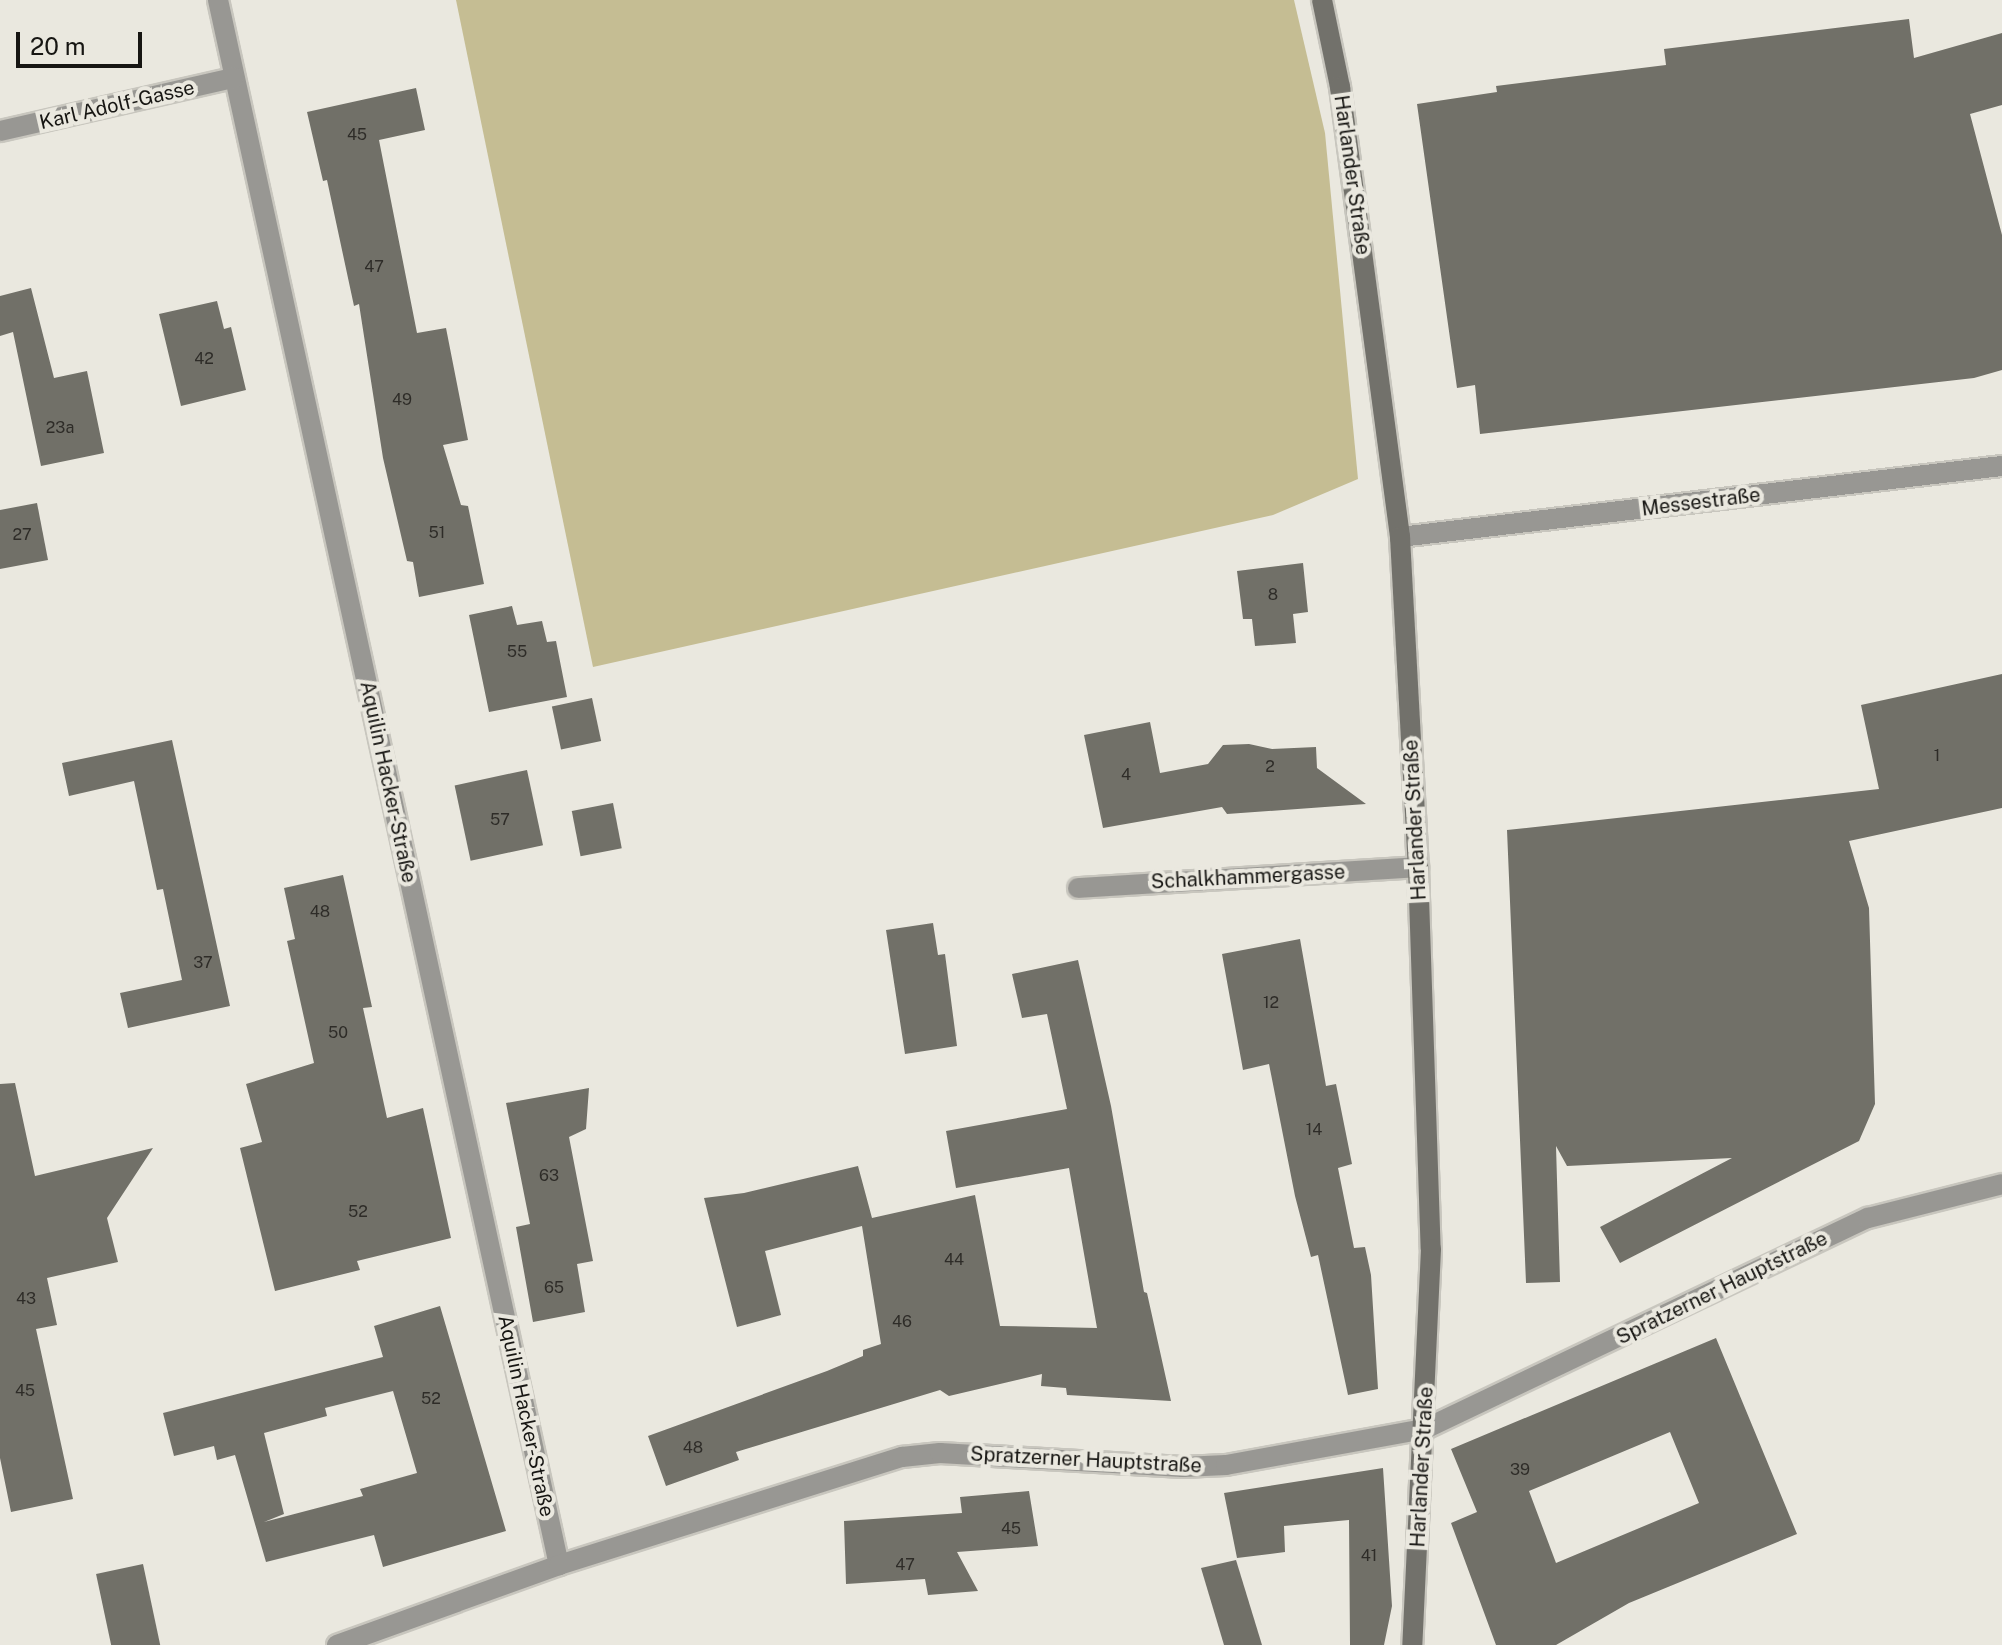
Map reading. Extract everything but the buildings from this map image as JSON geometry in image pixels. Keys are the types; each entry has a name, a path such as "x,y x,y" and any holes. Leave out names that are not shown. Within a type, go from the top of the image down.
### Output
{"main road":[{"name":"Harlander Straße","path":"1322,0 1340,87 1400,537 1418,867 1431,1249 1425,1429 1412,1645"}],"street":[{"name":"Aquilin Hacker-Straße","path":"218,0 559,1565"},
{"name":"Karl Adolf-Gasse","path":"0,131 234,78"},
{"name":"Messestraße","path":"1400,537 2002,466"},
{"name":"Schalkhammergasse","path":"1078,888 1418,867"},
{"name":"Spratzerner Hauptstraße","path":"337,1645 559,1565 902,1457 940,1453 1183,1467 1226,1465 1425,1429 1868,1218 2002,1184"}],"shaded area":[{"path":"456,0 1294,0 1325,133 1358,479 1273,515 593,667"}]}
